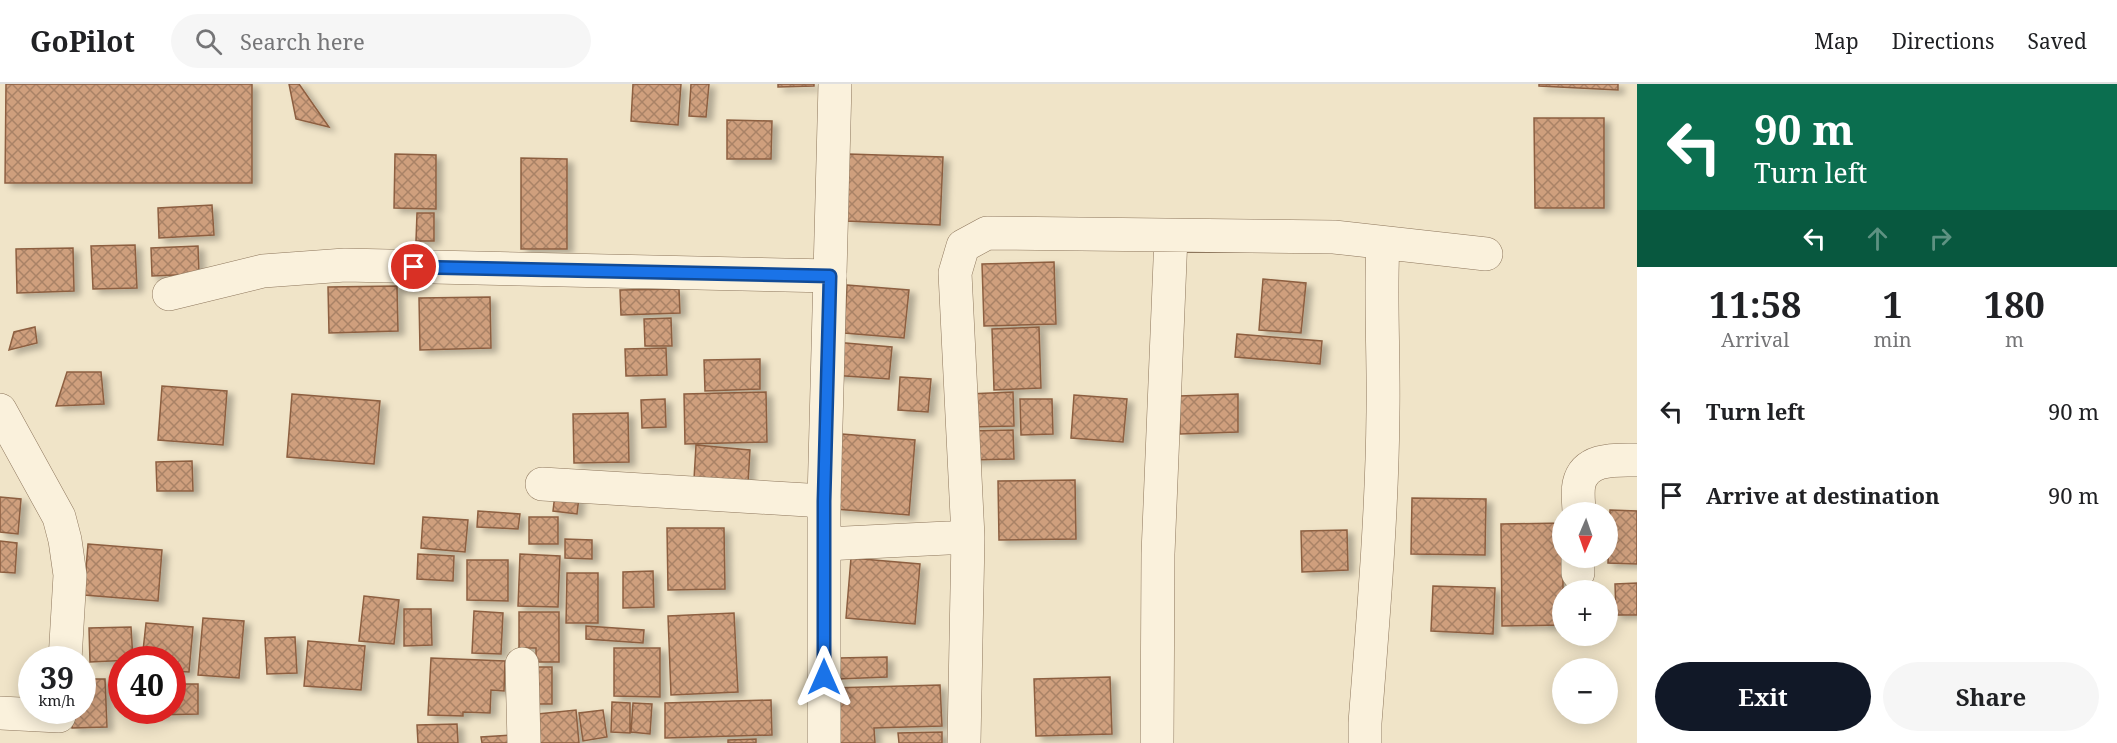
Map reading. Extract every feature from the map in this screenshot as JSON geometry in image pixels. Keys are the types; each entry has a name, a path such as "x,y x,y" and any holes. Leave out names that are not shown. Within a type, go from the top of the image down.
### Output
{"street":[{"path":"824,743 824,501 835,84"},
{"path":"964,743 968,537 955,273 963,246 987,233 1334,237 1486,254"},
{"path":"1156,743 1158,554 1171,236"},
{"path":"1365,743 1379,550 1383,414 1380,291 1383,243"},
{"path":"169,294 263,271 345,265 830,276"},
{"path":"0,410 58,516 65,540 70,575 66,646"},
{"path":"1579,502 1579,482 1597,462 1637,460"},
{"path":"542,484 824,501"},
{"path":"825,544 968,537"},
{"path":"522,664 524,743"},
{"path":"0,713 18,716"}],"building":[{"path":"6,84 252,84 252,183 5,183"},
{"path":"289,84 299,84 329,127 296,119"},
{"path":"633,84 681,84 678,125 631,121"},
{"path":"691,84 709,84 706,117 689,116"},
{"path":"778,84 814,84 814,86 778,87"},
{"path":"1539,84 1618,84 1618,90 1539,86"},
{"path":"1534,118 1604,118 1604,208 1535,208"},
{"path":"727,120 772,121 771,159 727,159"},
{"path":"395,154 436,155 436,209 394,208"},
{"path":"848,154 943,157 940,225 846,221"},
{"path":"521,158 567,159 567,249 521,249"},
{"path":"212,205 214,235 159,238 158,208"},
{"path":"417,213 434,213 434,241 416,241"},
{"path":"135,245 137,288 93,289 91,246"},
{"path":"198,246 199,274 152,276 151,248"},
{"path":"73,248 74,291 17,293 16,249"},
{"path":"1054,262 1056,324 984,326 982,264"},
{"path":"1263,279 1306,283 1301,333 1259,330"},
{"path":"847,285 909,290 904,338 844,333"},
{"path":"397,286 398,331 329,333 328,287"},
{"path":"679,289 680,313 621,315 620,290"},
{"path":"490,297 491,348 420,350 419,298"},
{"path":"671,318 672,346 645,346 644,319"},
{"path":"35,327 37,343 9,350 14,332"},
{"path":"1039,327 1041,388 994,390 992,329"},
{"path":"1237,334 1322,341 1320,364 1235,357"},
{"path":"834,342 892,347 889,379 831,375"},
{"path":"666,348 667,375 626,376 625,349"},
{"path":"760,359 760,389 705,391 704,360"},
{"path":"67,372 101,372 104,404 56,406"},
{"path":"900,377 931,379 928,412 898,410"},
{"path":"162,386 227,391 223,445 158,440"},
{"path":"766,392 767,442 685,444 684,394"},
{"path":"1013,392 1014,426 969,427 968,394"},
{"path":"292,394 380,401 374,464 287,457"},
{"path":"1238,394 1238,432 1180,434 1179,396"},
{"path":"1074,395 1127,399 1123,442 1071,438"},
{"path":"665,399 666,427 642,428 641,400"},
{"path":"1020,399 1052,399 1053,434 1021,435"},
{"path":"628,413 629,462 574,463 573,414"},
{"path":"1013,430 1014,459 968,460 968,431"},
{"path":"842,434 915,440 909,515 835,509"},
{"path":"696,445 750,450 748,483 694,479"},
{"path":"192,461 193,491 157,491 156,462"},
{"path":"1075,480 1076,539 999,540 998,481"},
{"path":"555,494 579,497 577,514 553,511"},
{"path":"0,497 21,499 18,534 0,532"},
{"path":"1412,498 1486,499 1485,555 1411,554"},
{"path":"1618,510 1637,511 1637,564 1618,563"},
{"path":"478,511 520,514 518,529 477,527"},
{"path":"423,517 468,520 465,552 421,548"},
{"path":"529,517 558,517 558,544 529,544"},
{"path":"1552,523 1552,568 1563,568 1563,580 1552,580 1552,625 1502,626 1501,524"},
{"path":"667,528 724,528 725,589 668,590"},
{"path":"1347,530 1348,570 1302,572 1301,531"},
{"path":"565,539 592,540 592,559 565,558"},
{"path":"0,541 17,543 15,573 0,572"},
{"path":"88,544 162,550 158,601 84,595"},
{"path":"418,554 454,556 453,581 417,579"},
{"path":"520,554 560,556 558,607 518,606"},
{"path":"851,558 920,564 915,624 846,618"},
{"path":"467,560 508,560 508,601 467,600"},
{"path":"653,571 654,607 623,608 623,572"},
{"path":"567,573 598,573 598,623 566,623"},
{"path":"1637,583 1637,615 1618,615 1618,584"},
{"path":"1433,586 1495,588 1493,634 1431,631"},
{"path":"364,596 399,600 394,644 359,641"},
{"path":"404,609 431,609 432,645 404,646"},
{"path":"474,611 503,613 501,654 472,653"},
{"path":"519,612 559,612 559,662 536,662 536,648 519,648"},
{"path":"734,613 738,692 671,695 668,616"},
{"path":"203,618 244,621 239,678 198,675"},
{"path":"146,623 193,627 189,672 186,672 186,646 144,646"},
{"path":"586,626 644,630 643,643 586,639"},
{"path":"131,627 132,646 108,646 108,661 96,662 96,646 90,646 89,628"},
{"path":"295,637 297,673 267,674 265,638"},
{"path":"308,641 365,646 361,690 304,686"},
{"path":"614,648 660,648 660,697 614,696"},
{"path":"887,657 887,677 838,679 838,658"},
{"path":"431,658 505,661 504,691 491,690 490,713 463,712 463,716 428,715"},
{"path":"530,667 552,667 552,704 530,704"},
{"path":"1110,677 1112,734 1036,736 1034,679"},
{"path":"96,679 105,679 107,727 72,728 72,724 96,724"},
{"path":"186,684 198,684 198,714 186,714"},
{"path":"940,685 942,726 874,728 875,743 831,743 830,688"},
{"path":"771,700 772,735 665,738 665,703"},
{"path":"612,702 630,703 630,733 611,732"},
{"path":"633,703 652,704 650,734 631,732"},
{"path":"576,710 579,743 531,743 528,715"},
{"path":"603,710 607,737 583,741 579,713"},
{"path":"457,724 458,743 418,743 417,725"},
{"path":"942,732 942,743 899,743 898,733"},
{"path":"512,735 513,743 482,743 481,737"},
{"path":"756,739 756,743 728,743 728,740"}],"route":[{"path":"414,267 830,276 824,501 824,677"}]}
